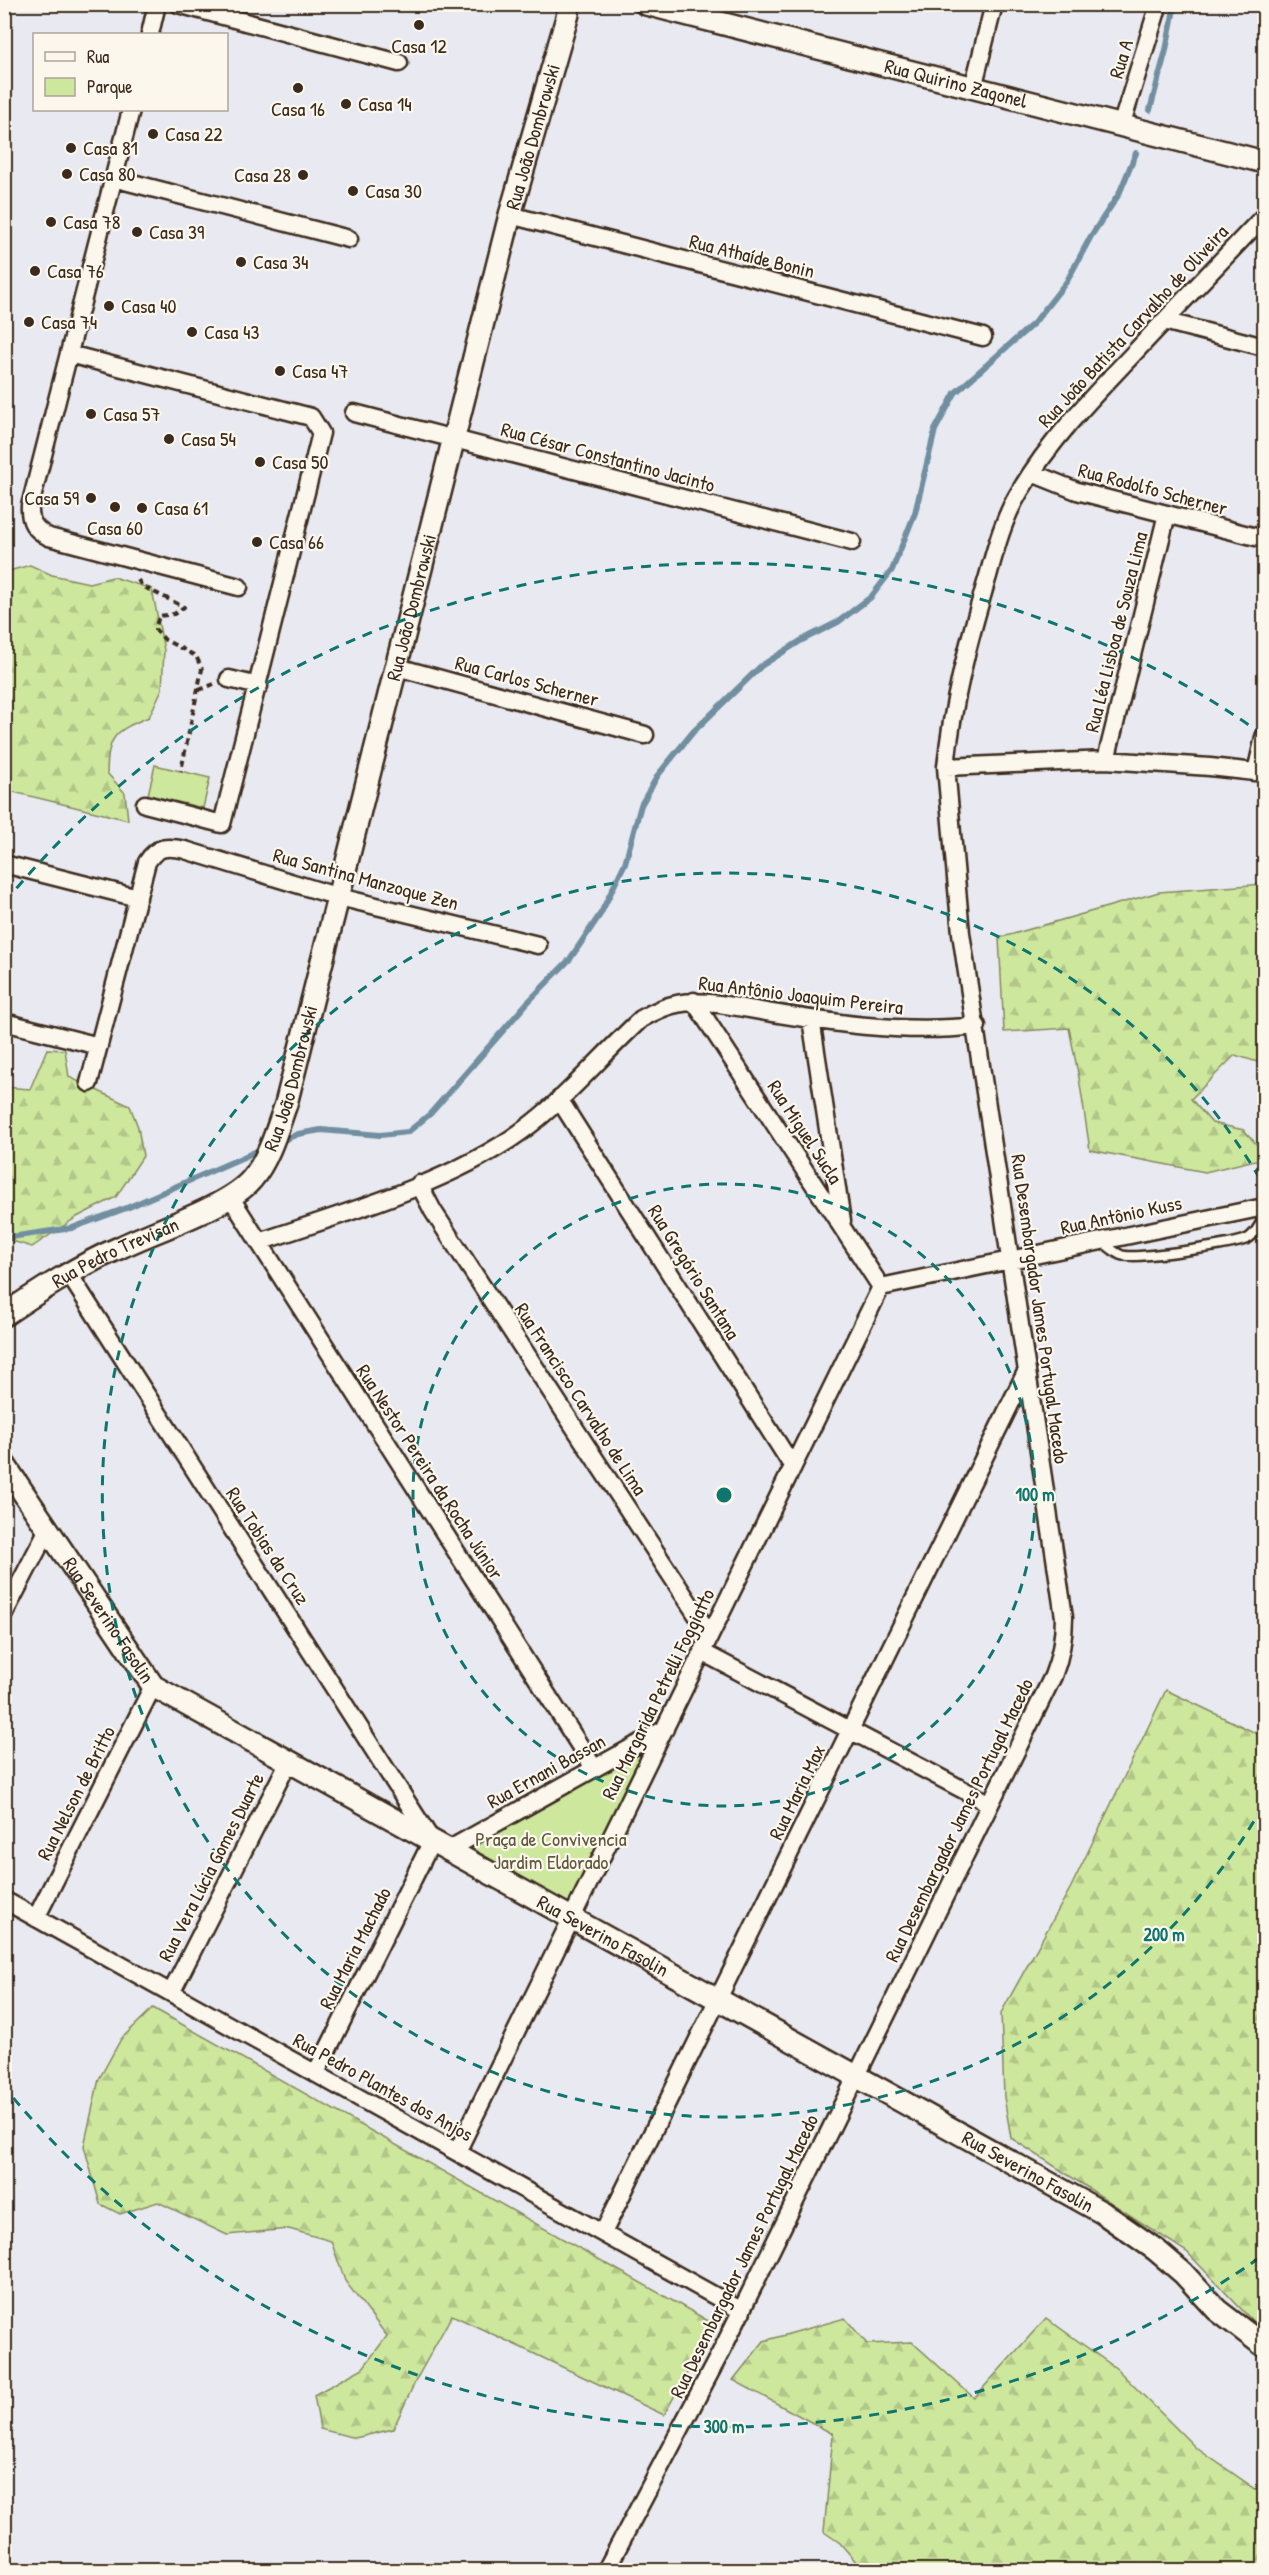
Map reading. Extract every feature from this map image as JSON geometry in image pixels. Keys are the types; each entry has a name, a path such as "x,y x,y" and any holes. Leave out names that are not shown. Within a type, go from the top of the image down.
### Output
{"street":[{"path":"150,33 157,4"},
{"path":"178,4 399,63"},
{"name":"Rua João Dombrowski","path":"231,1198 252,1180 264,1161 280,1121 339,897 510,215 568,14 568,4"},
{"name":"Rua Quirino Zagonel","path":"646,4 1264,162"},
{"path":"973,88 994,4"},
{"name":"Rua A","path":"1121,126 1159,4"},
{"path":"131,111 29,517 34,526 49,537 239,587"},
{"path":"113,178 349,239"},
{"name":"Rua Athaíde Bonin","path":"510,215 983,337"},
{"name":"Rua João Batista Carvalho de Oliveira","path":"977,1026 961,933 946,767 952,718 982,596 1010,510 1032,472 1071,421 1264,216"},
{"path":"1164,321 1264,347"},
{"path":"69,354 311,417 319,427 320,441 222,824 145,804"},
{"name":"Rua César Constantino Jacinto","path":"354,413 852,542"},
{"name":"Rua Rodolfo Scherner","path":"1032,472 1077,491 1264,539"},
{"name":"Rua Léa Lisboa de Souza Lima","path":"1106,760 1167,514"},
{"name":"Rua Carlos Scherner","path":"397,667 645,735"},
{"path":"229,679 259,686"},
{"path":"946,767 1106,760 1260,772 1264,737"},
{"name":"Rua Santina Manzoque Zen","path":"138,898 147,861 153,852 161,848 185,850 339,897 538,945"},
{"path":"4,864 138,898 89,1083"},
{"name":"Rua Antônio Joaquim Pereira","path":"259,1242 419,1184 496,1147 521,1131 559,1099 641,1020 659,1008 694,1001 905,1030 977,1026"},
{"name":"Rua Miguel Sucla","path":"694,1001 881,1287"},
{"path":"812,1019 843,1228"},
{"path":"4,1022 99,1046"},
{"name":"Rua Desembargador James Portugal Macedo","path":"606,2571 742,2311 1053,1676 1060,1657 1064,1638 1064,1617 977,1026"},
{"name":"Rua Gregório Santana","path":"559,1099 793,1467"},
{"name":"Rua Francisco Carvalho de Lima","path":"419,1184 434,1211 710,1635"},
{"name":"Rua Nestor Pereira da Rocha Júnior","path":"231,1198 594,1768"},
{"name":"Rua Pedro Trevisan","path":"4,1316 69,1274 117,1248 231,1198"},
{"name":"Rua Antônio Kuss","path":"881,1287 1264,1208"},
{"name":"Rua Tobias da Cruz","path":"69,1274 440,1845"},
{"name":"Rua Margarida Petrelli Foggiatto","path":"457,2152 881,1287"},
{"name":"Rua Maria Max","path":"603,2233 1027,1369"},
{"name":"Rua Severino Fasolin","path":"4,1464 153,1686 1103,2213 1130,2230 1183,2273 1217,2310 1264,2346"},
{"path":"4,1614 48,1529"},
{"path":"702,1652 990,1804"},
{"name":"Rua Nelson de Britto","path":"36,1918 153,1686"},
{"name":"Rua Ernani Bassan","path":"440,1845 594,1768 665,1729"},
{"name":"Rua Vera Lúcia Gomes Duarte","path":"171,1993 289,1761"},
{"name":"Rua Maria Machado","path":"316,2073 440,1845"},
{"name":"Rua Pedro Plantes dos Anjos","path":"4,1900 742,2311"}],"lane":[{"path":"1101,1241 1121,1255 1131,1257 1190,1250 1248,1238 1257,1230 1264,1217"}],"path":[{"path":"133,559 133,573 142,586 184,607 174,614 159,616 155,629 165,640 196,656 202,669 181,771"}],"green space":[{"path":"5,542 9,571 30,565 52,575 89,583 113,577 152,589 164,650 162,689 149,717 121,731 109,750 107,773 125,793 128,820 5,790"},
{"path":"155,765 210,778 203,808 148,795"},
{"path":"1264,884 1264,1064 1235,1055 1191,1099 1212,1123 1244,1130 1264,1153 1264,1158 1205,1172 1090,1150 1069,1028 1004,1032 999,938 1159,892"},
{"path":"47,1049 65,1050 69,1077 130,1106 138,1127 143,1156 116,1197 77,1217 32,1247 5,1239 4,1087 30,1089"},
{"path":"1166,1690 1264,1737 1264,2333 1187,2252 1011,2138 1004,2097 1001,2013 1071,1887"},
{"name":"Praça de Convivencia Jardim Eldorado","path":"653,1745 569,1910 462,1851"},
{"path":"153,2008 714,2324 664,2415 452,2315 416,2380 393,2429 355,2438 320,2429 314,2395 363,2368 387,2336 345,2281 331,2241 289,2229 227,2235 158,2202 120,2214 100,2204 84,2146 99,2079 121,2039"},
{"path":"845,2318 867,2344 912,2342 974,2398 1046,2318 1117,2369 1195,2447 1264,2495 1264,2570 863,2570 840,2543 824,2532 833,2434 733,2380 764,2341"}],"waterway":[{"path":"1150,110 1175,4"},
{"path":"279,1142 298,1134 321,1130 380,1135 408,1132 430,1114 528,1002 570,959 601,913 625,863 641,805 658,775 693,732 761,666 802,640 838,622 871,597 892,570 915,513 935,430 955,393 1034,323 1067,281 1091,236 1119,194 1136,153"},
{"path":"4,1238 72,1228 129,1207 264,1148"}],"place":[{"name":"Casa 12","path":"419,25"},
{"name":"Casa 16","path":"298,88"},
{"name":"Casa 14","path":"346,104"},
{"name":"Casa 22","path":"153,134"},
{"name":"Casa 81","path":"71,148"},
{"name":"Casa 80","path":"67,174"},
{"name":"Casa 28","path":"303,175"},
{"name":"Casa 30","path":"353,191"},
{"name":"Casa 78","path":"51,222"},
{"name":"Casa 39","path":"137,232"},
{"name":"Casa 34","path":"241,262"},
{"name":"Casa 76","path":"35,271"},
{"name":"Casa 40","path":"109,306"},
{"name":"Casa 74","path":"29,322"},
{"name":"Casa 43","path":"192,332"},
{"name":"Casa 47","path":"280,371"},
{"name":"Casa 57","path":"91,414"},
{"name":"Casa 54","path":"169,439"},
{"name":"Casa 50","path":"260,462"},
{"name":"Casa 59","path":"91,498"},
{"name":"Casa 60","path":"115,507"},
{"name":"Casa 61","path":"142,508"},
{"name":"Casa 66","path":"257,542"}]}
